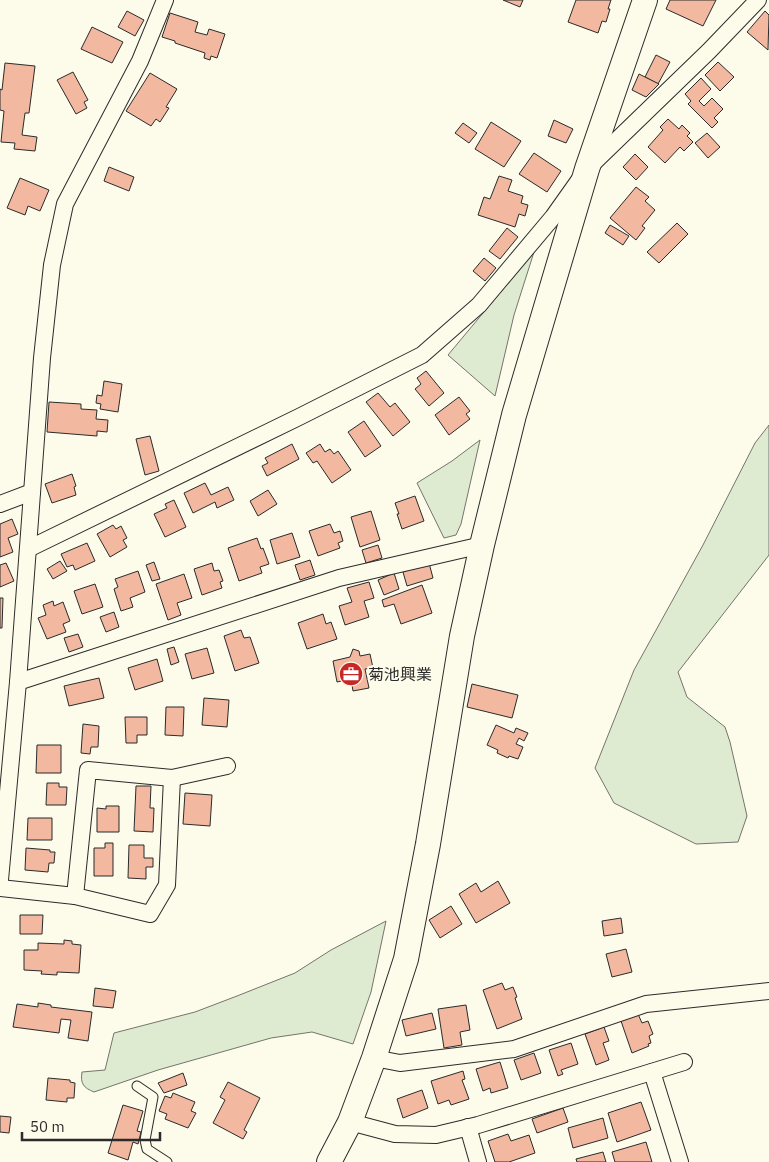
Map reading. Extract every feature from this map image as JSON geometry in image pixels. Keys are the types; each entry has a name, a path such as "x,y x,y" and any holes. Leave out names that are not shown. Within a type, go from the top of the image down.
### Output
{"street":[{"path":"0,880 18,682 42,358 52,265 65,204 140,61 165,0"},
{"path":"329,1162 350,1122 374,1058 406,959 428,844 462,636 482,544 514,416 587,169 645,0"},
{"path":"28,549 422,355 478,305 553,217 587,169 709,51 758,0"},
{"path":"0,504 32,492"},
{"path":"18,682 339,578 482,544"},
{"path":"75,896 88,770 172,778 228,766"},
{"path":"0,888 75,896 150,914 167,885 172,778"},
{"path":"374,1058 400,1063 514,1050 646,1004 769,991"},
{"path":"350,1122 395,1134 436,1135 684,1062"},
{"path":"652,1072 680,1162"},
{"path":"468,1127 478,1162"}],"lane":[{"path":"138,1086 153,1097 145,1140 147,1149 167,1162"}],"green space":[{"path":"534,252 514,315 495,396 448,355"},
{"path":"769,425 769,555 678,672 687,697 725,727 747,816 738,842 696,844 614,803 595,768 634,670 703,545 755,443"},
{"path":"480,440 461,524 456,535 444,538 417,483 452,461"},
{"path":"386,921 371,992 353,1044 312,1032 271,1038 158,1070 94,1092 84,1085 82,1072 105,1070 114,1033 195,1012 295,973 331,950"}],"building":[{"path":"503,0 523,0 520,7"},
{"path":"576,0 611,0 606,22 602,21 598,33 568,22"},
{"path":"670,0 716,0 703,26 666,9"},
{"path":"127,11 144,20 135,36 118,27"},
{"path":"765,11 769,15 768,50 747,32"},
{"path":"170,13 198,22 195,32 207,35 209,29 225,34 217,58 211,56 210,60 204,58 205,53 162,37"},
{"path":"92,27 123,42 112,63 81,49"},
{"path":"656,55 670,62 658,84 645,77"},
{"path":"718,62 734,77 720,91 705,75"},
{"path":"5,63 35,66 29,113 25,113 22,135 37,137 35,151 14,149 15,143 1,142 4,111 0,110 0,89 2,90"},
{"path":"73,72 88,100 84,102 87,108 76,114 57,80"},
{"path":"150,73 177,89 166,107 169,108 160,122 156,119 151,126 126,111"},
{"path":"639,74 659,84 646,97 632,90"},
{"path":"701,78 711,89 699,101 704,106 712,98 723,109 714,118 718,122 712,128 688,104 691,101 685,94"},
{"path":"668,119 679,129 682,125 690,133 687,136 693,142 684,151 680,147 665,163 648,147 663,130 660,127"},
{"path":"554,120 573,129 566,143 548,136"},
{"path":"491,122 521,141 504,167 475,149"},
{"path":"463,123 477,133 469,143 455,133"},
{"path":"707,133 720,147 708,158 695,143"},
{"path":"534,153 561,171 547,192 519,174"},
{"path":"635,154 648,167 636,180 623,167"},
{"path":"109,167 134,177 129,191 104,181"},
{"path":"499,176 512,180 508,191 523,196 521,203 528,205 525,216 519,214 515,227 478,215 484,197 490,199"},
{"path":"20,178 49,190 40,211 28,206 25,215 7,208"},
{"path":"636,187 649,197 645,201 655,210 642,226 645,228 636,240 610,218"},
{"path":"677,223 688,234 659,263 647,252"},
{"path":"610,225 629,236 623,245 605,233"},
{"path":"507,228 518,237 500,259 489,251"},
{"path":"484,258 496,268 485,281 473,271"},
{"path":"426,371 444,393 429,406 415,389 421,384 417,378"},
{"path":"104,381 122,384 118,412 100,409 101,404 96,403 97,395 102,396"},
{"path":"378,393 390,407 395,403 410,422 393,436 366,402"},
{"path":"459,397 470,411 466,414 470,419 449,435 435,415"},
{"path":"49,402 81,404 81,409 97,410 96,419 108,420 107,432 97,431 97,436 47,432"},
{"path":"364,421 381,446 365,457 348,432"},
{"path":"150,436 159,471 145,475 136,439"},
{"path":"292,444 299,459 267,476 262,466 268,463 265,458"},
{"path":"320,444 325,452 330,449 334,454 338,451 351,470 332,483 317,461 313,463 306,453"},
{"path":"72,474 76,486 74,487 76,495 52,503 45,484"},
{"path":"205,483 211,495 228,487 234,500 217,508 215,502 193,513 184,493"},
{"path":"268,490 277,504 258,516 250,501"},
{"path":"415,496 424,521 402,529 395,503"},
{"path":"174,500 186,527 165,537 154,514 167,508 165,504"},
{"path":"371,511 380,540 360,547 351,517"},
{"path":"12,519 18,534 8,538 13,552 0,557 0,524"},
{"path":"330,524 334,533 340,531 343,541 338,543 340,548 318,556 309,531"},
{"path":"113,525 116,529 121,526 127,538 123,540 127,547 110,557 97,534"},
{"path":"292,533 300,557 277,564 270,540"},
{"path":"257,538 269,564 260,567 262,573 239,581 228,548"},
{"path":"87,543 95,561 75,570 73,565 67,567 61,554"},
{"path":"378,545 382,558 366,563 362,550"},
{"path":"310,560 315,575 300,580 295,565"},
{"path":"60,561 67,571 53,579 47,569"},
{"path":"154,562 160,579 152,581 146,565"},
{"path":"6,563 14,581 0,587 0,565"},
{"path":"212,563 214,571 219,570 223,581 220,582 222,588 202,595 194,569"},
{"path":"429,563 433,578 407,586 403,572"},
{"path":"138,571 145,592 130,598 133,607 121,611 114,589 118,587 115,579"},
{"path":"394,573 399,589 384,595 378,580"},
{"path":"184,574 192,598 177,603 181,615 168,620 156,584"},
{"path":"369,582 374,598 364,601 369,617 345,625 339,606 352,602 347,588"},
{"path":"95,584 103,607 82,614 74,591"},
{"path":"422,585 432,613 401,624 394,604 384,607 382,600"},
{"path":"0,598 3,598 2,628 0,628"},
{"path":"53,601 54,606 63,602 70,621 63,624 66,632 47,639 38,618 46,615 43,605"},
{"path":"114,612 119,627 106,632 100,617"},
{"path":"323,614 326,624 331,622 337,639 307,649 298,623"},
{"path":"241,630 244,638 250,637 259,663 235,671 224,636"},
{"path":"78,634 83,647 69,652 64,638"},
{"path":"174,647 179,662 171,665 167,649"},
{"path":"207,648 214,673 192,679 185,654"},
{"name":"菊池興業","path":"353,649 359,651 360,656 370,654 373,668 365,669 369,688 353,691 351,679 337,682 333,661 350,657"},
{"path":"157,659 163,681 135,690 128,668"},
{"path":"99,678 104,698 69,706 64,686"},
{"path":"472,684 518,695 512,718 467,707"},
{"path":"204,698 229,700 227,727 202,725"},
{"path":"166,707 184,707 183,736 165,735"},
{"path":"125,717 147,717 147,735 137,735 137,743 126,743"},
{"path":"83,724 99,726 98,747 91,747 90,754 81,753"},
{"path":"496,725 514,733 516,728 528,733 524,741 519,738 516,744 523,747 518,759 509,756 508,758 497,753 498,750 487,745"},
{"path":"37,745 61,745 61,773 36,773"},
{"path":"47,783 59,783 59,787 67,787 66,805 46,805"},
{"path":"136,786 151,786 150,808 154,808 153,832 134,831"},
{"path":"185,793 212,795 210,826 183,824"},
{"path":"106,806 119,806 119,832 97,832 97,808 106,809"},
{"path":"28,818 52,818 52,840 27,840"},
{"path":"105,843 113,843 113,876 94,876 94,848 105,848"},
{"path":"129,845 144,845 144,858 153,858 153,867 146,867 146,879 128,878"},
{"path":"26,848 55,852 54,863 49,863 48,872 25,870"},
{"path":"498,881 510,903 476,923 459,894 476,883 481,892"},
{"path":"451,906 462,924 440,938 429,920"},
{"path":"20,915 43,915 42,934 20,934"},
{"path":"621,918 623,933 604,936 602,921"},
{"path":"64,940 72,941 72,944 81,945 79,973 57,972 57,975 41,974 42,971 24,970 24,950 38,950 38,943 64,944"},
{"path":"626,949 632,972 612,977 606,954"},
{"path":"502,983 505,990 513,987 522,1019 497,1029 483,990"},
{"path":"95,988 116,991 113,1008 93,1006"},
{"path":"38,1003 51,1005 51,1007 92,1012 88,1041 68,1038 71,1020 61,1019 59,1033 13,1027 17,1004 38,1007"},
{"path":"466,1005 470,1030 460,1032 462,1045 444,1048 438,1009"},
{"path":"432,1013 436,1029 406,1036 402,1020"},
{"path":"638,1014 642,1023 648,1021 653,1034 649,1036 651,1043 648,1044 649,1046 632,1053 621,1021"},
{"path":"604,1027 609,1041 603,1043 609,1060 596,1065 585,1034"},
{"path":"571,1043 578,1064 561,1070 563,1074 558,1076 549,1050"},
{"path":"534,1053 541,1073 521,1080 514,1060"},
{"path":"500,1062 508,1088 491,1093 490,1088 483,1091 476,1069"},
{"path":"463,1071 465,1079 462,1080 469,1099 451,1105 449,1100 438,1104 431,1081"},
{"path":"183,1073 187,1085 164,1093 158,1083"},
{"path":"48,1078 70,1080 70,1082 75,1083 74,1098 67,1098 67,1102 46,1100"},
{"path":"228,1082 260,1098 244,1130 247,1132 243,1139 213,1123 225,1100 220,1097"},
{"path":"422,1090 428,1108 403,1118 397,1099"},
{"path":"173,1093 195,1102 191,1111 196,1113 188,1128 165,1119 167,1114 159,1111 165,1096 171,1098"},
{"path":"641,1102 651,1130 617,1142 608,1113"},
{"path":"123,1105 143,1111 137,1131 141,1132 138,1144 133,1142 128,1160 108,1153"},
{"path":"563,1108 568,1122 537,1133 532,1119"},
{"path":"0,1116 11,1117 9,1133 0,1132"},
{"path":"603,1118 608,1138 573,1148 568,1128"},
{"path":"508,1134 511,1141 529,1135 535,1153 509,1162 495,1162 488,1141"},
{"path":"646,1142 652,1162 615,1162 612,1152"},
{"path":"603,1152 606,1162 577,1162 576,1159"}],"place":[{"name":"菊池興業","path":"351,674"}]}
